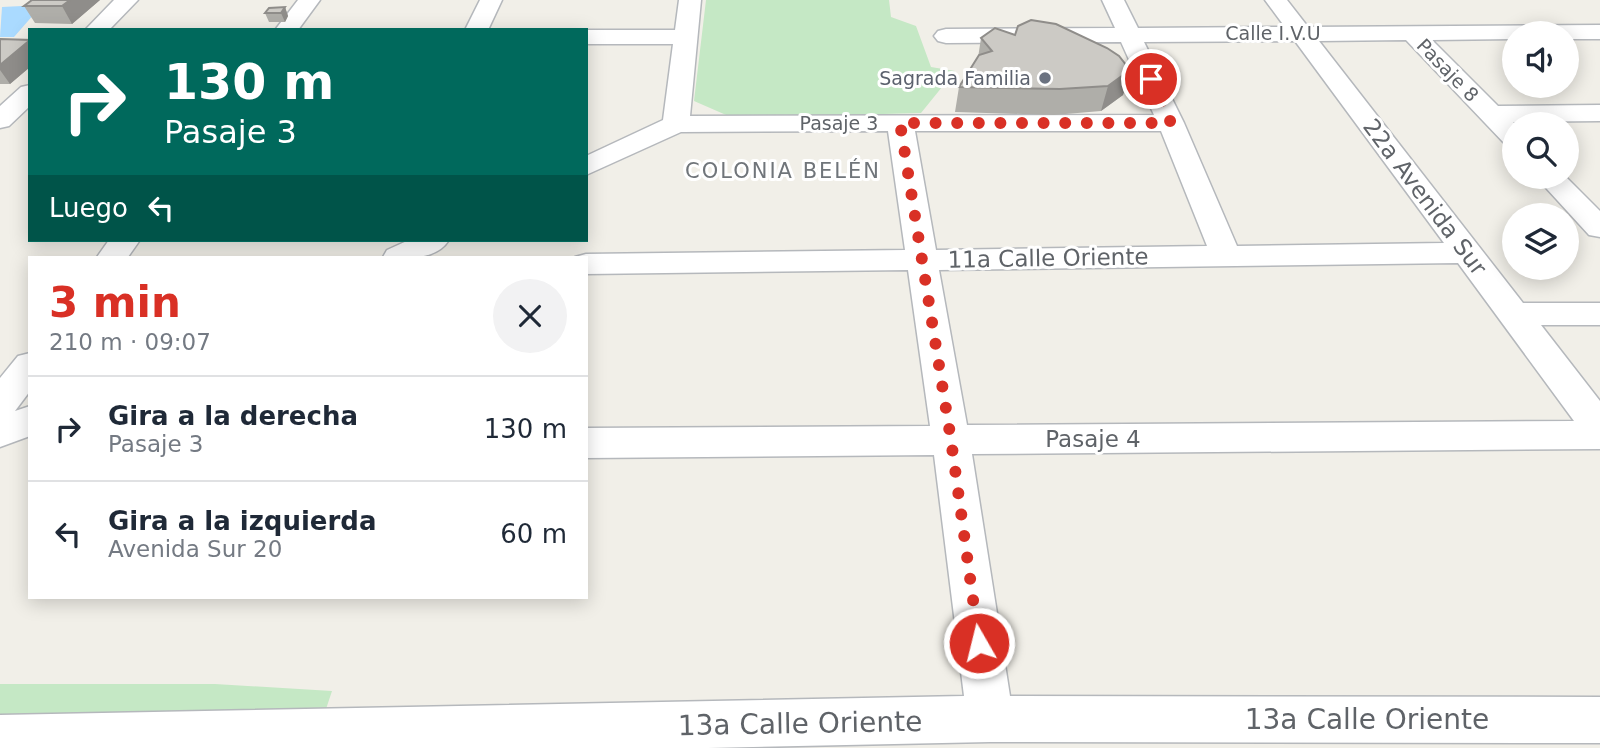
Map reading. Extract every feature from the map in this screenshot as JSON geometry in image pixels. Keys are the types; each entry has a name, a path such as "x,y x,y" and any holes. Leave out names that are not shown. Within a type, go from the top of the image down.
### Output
{"street":[{"path":"98,28 127,0"},
{"path":"288,28 309,0"},
{"path":"477,28 491,0"},
{"path":"588,166 676,124 690,0"},
{"path":"1113,0 1171,123 1226,256"},
{"name":"22a Avenida Sur","path":"1276,0 1600,428"},
{"name":"Calle I.V.U","path":"946,36 1600,32"},
{"name":"Pasaje 8","path":"1412,33 1502,126"},
{"path":"588,37 684,37"},
{"path":"0,120 28,94"},
{"path":"1490,114 1600,113"},
{"path":"900,123 951,440 990,719"},
{"name":"Pasaje 3","path":"676,124 1171,123"},
{"path":"1562,189 1600,229"},
{"path":"1571,198 1600,198"},
{"path":"113,256 123,242"},
{"path":"400,256 430,242"},
{"name":"11a Calle Oriente","path":"588,264 1467,253"},
{"path":"1513,314 1600,314"},
{"path":"0,404 28,368"},
{"path":"0,433 28,421"},
{"name":"Pasaje 4","path":"588,443 1600,436"},
{"path":"0,447 28,447"},
{"name":"13a Calle Oriente","path":"0,739 990,719 1600,720"}],"green space":[{"path":"706,0 889,0 891,17 916,26 931,67 955,71 921,113 733,118 694,101"},
{"path":"0,684 215,684 332,691 313,748 0,748"}],"water":[{"path":"42,5 14,37 0,37 2,7"}],"building":[{"path":"32,0 70,0 62,6 24,6"},
{"path":"285,7 281,13 265,13 269,8"},
{"path":"1031,20 1056,24 1107,48 1119,56 1130,70 1108,86 1060,89 959,87 979,55 992,51 981,38 995,28 1015,35 1018,26"},
{"path":"0,39 28,40 28,42 0,65"}],"place":[{"name":"Sagrada Familia","path":"1045,78"}],"district":[{"name":"COLONIA BELÉN","path":"783,171"}],"route":[{"path":"979,643 951,440 900,123 1171,123 1151,79"}]}
